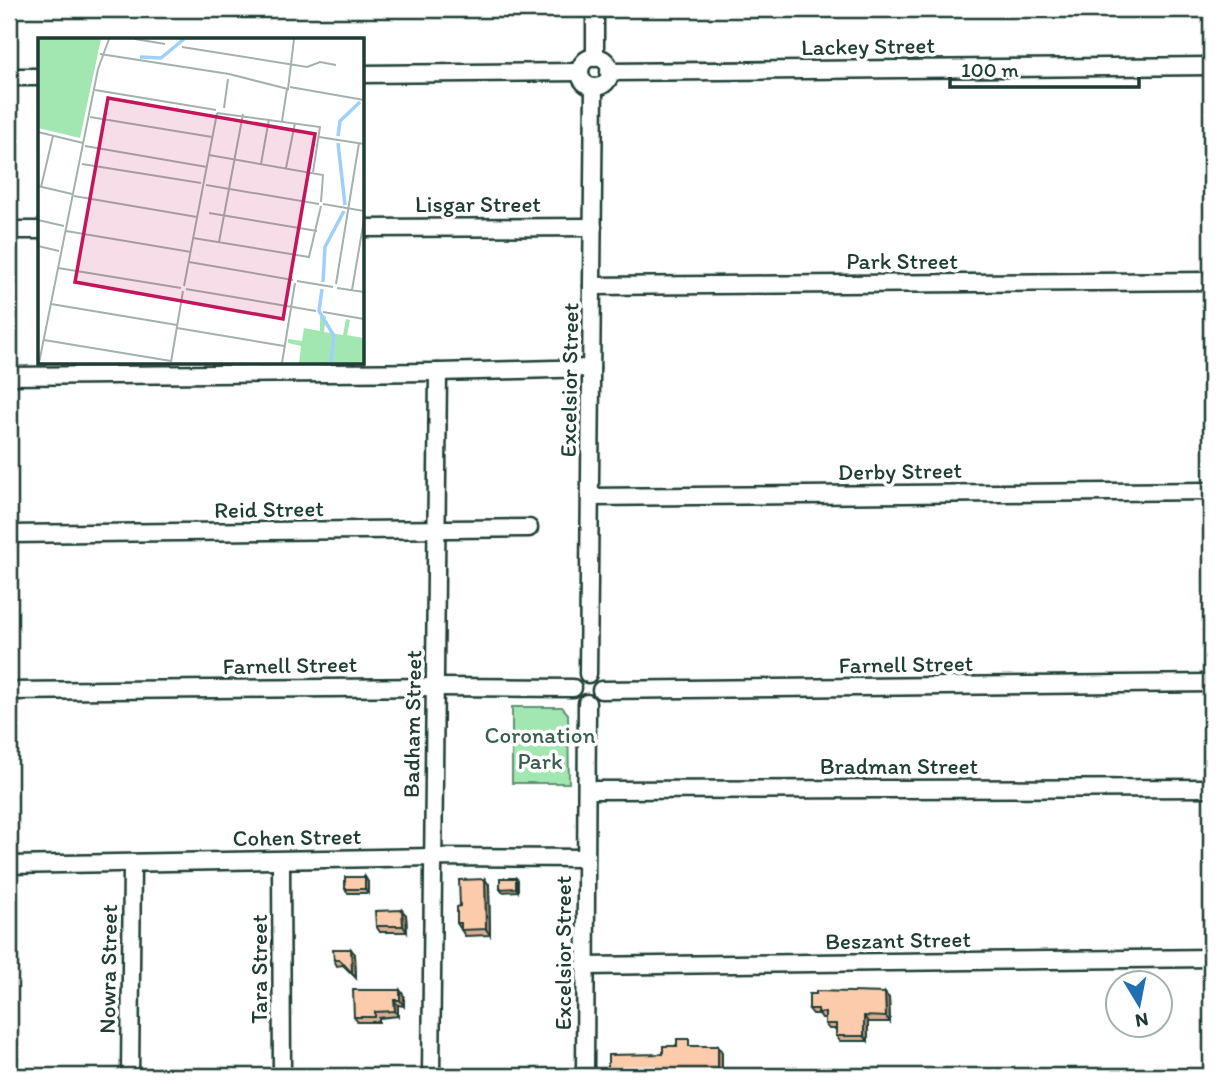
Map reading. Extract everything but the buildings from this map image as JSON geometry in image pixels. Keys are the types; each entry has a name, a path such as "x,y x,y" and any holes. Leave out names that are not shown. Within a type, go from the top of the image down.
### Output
{"street":[{"path":"595,9 595,58"},
{"path":"595,58 603,60 610,72 603,84 594,87 586,84 580,72 583,63 595,58"},
{"name":"Lackey Street","path":"610,72 1211,66"},
{"path":"364,74 580,72"},
{"path":"9,77 38,77"},
{"name":"Excelsior Street","path":"588,674 594,87"},
{"name":"Lisgar Street","path":"364,228 593,226"},
{"path":"9,230 38,230"},
{"name":"Park Street","path":"592,286 1211,281"},
{"path":"9,376 592,369"},
{"name":"Badham Street","path":"431,1076 438,372"},
{"name":"Derby Street","path":"590,497 1211,491"},
{"name":"Reid Street","path":"9,534 529,528"},
{"path":"588,674 596,678 601,685 599,698 587,703 575,697 573,688 579,677 588,674"},
{"name":"Farnell Street","path":"601,690 1211,683"},
{"name":"Farnell Street","path":"9,691 573,688"},
{"name":"Excelsior Street","path":"585,1076 587,703"},
{"name":"Bradman Street","path":"588,790 1211,788"},
{"name":"Cohen Street","path":"9,865 586,858"},
{"name":"Tara Street","path":"281,861 282,1076"},
{"name":"Nowra Street","path":"130,1076 132,863"},
{"name":"Beszant Street","path":"585,966 1211,958"}],"green space":[{"name":"Coronation Park","path":"512,707 562,707 568,714 569,783 512,783"}]}
